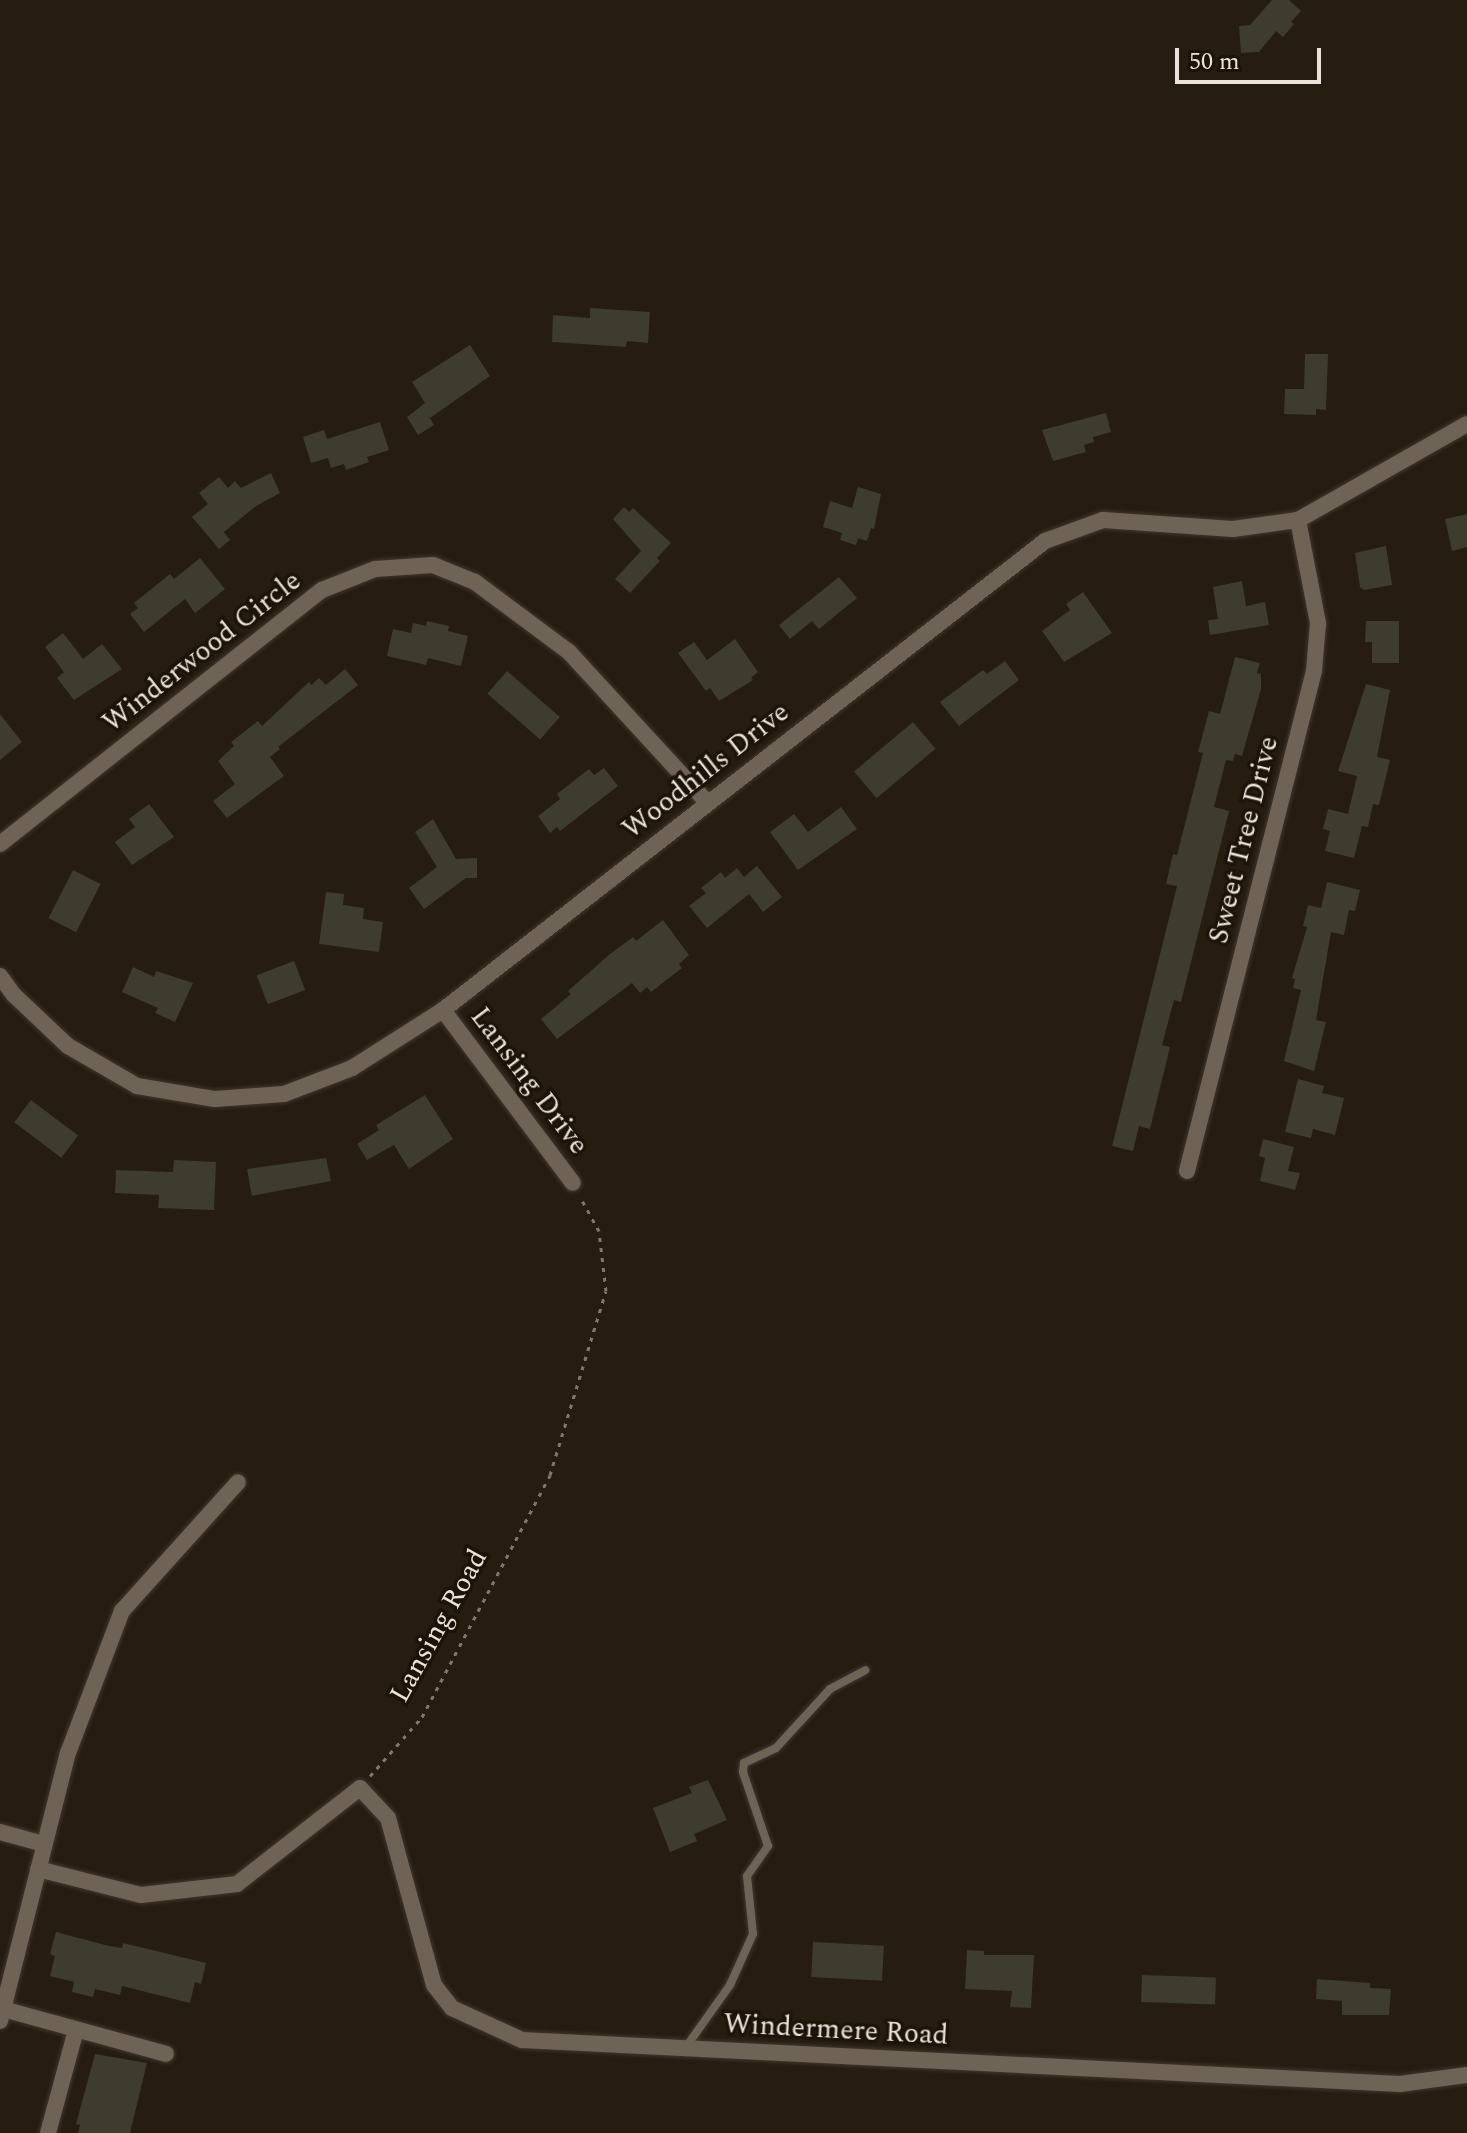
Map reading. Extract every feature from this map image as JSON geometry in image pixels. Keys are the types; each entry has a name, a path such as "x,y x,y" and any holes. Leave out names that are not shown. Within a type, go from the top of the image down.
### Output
{"street":[{"name":"Woodhills Drive","path":"0,976 14,995 68,1046 137,1086 215,1099 284,1094 352,1068 443,1010 1045,541 1103,520 1233,529 1298,520 1467,424"},
{"name":"Sweet Tree Drive","path":"1187,1171 1314,671 1318,623 1298,520"},
{"name":"Winderwood Circle","path":"0,844 322,590 375,569 433,565 475,582 569,652 707,802"},
{"name":"Lansing Drive","path":"443,1010 573,1183"},
{"path":"166,2054 76,2030 2,2015 4,1982 68,1753 122,1611 238,1482"},
{"path":"38,1869 141,1895 237,1884 360,1788"},
{"name":"Windermere Road","path":"360,1788 388,1818 434,1985 452,2008 522,2040 1400,2084 1467,2075"},
{"path":"0,1832 44,1844"},
{"path":"48,2133 76,2030"}],"lane":[{"path":"686,2048 730,1985 753,1934 747,1876 768,1846 743,1772 744,1763 776,1748 830,1689 865,1670"}],"path":[{"name":"Lansing Road","path":"360,1788 422,1717 550,1475 606,1291 599,1231 573,1183"}],"building":[{"path":"1272,0 1289,0 1301,11 1291,22 1294,24 1283,37 1276,31 1259,52 1241,53 1239,26 1250,25"},
{"path":"590,308 650,312 648,343 627,341 626,347 552,342 553,315 590,318"},
{"path":"470,345 490,376 430,418 427,414 434,425 418,435 407,417 425,403 412,382"},
{"path":"1305,354 1328,354 1326,410 1316,409 1316,415 1284,414 1285,389 1304,389"},
{"path":"1106,413 1111,432 1093,437 1094,442 1084,445 1086,452 1053,461 1042,430"},
{"path":"380,422 389,450 367,457 369,462 346,470 344,464 331,468 328,458 311,463 303,437 324,430 327,439"},
{"path":"271,473 280,493 256,506 224,532 230,540 219,549 192,517 208,504 199,493 219,477 228,488 235,481 241,488"},
{"path":"858,487 881,494 874,529 871,528 867,541 858,538 856,545 840,540 842,533 823,527 830,501 852,508"},
{"path":"624,507 629,512 633,508 671,543 657,558 660,561 630,593 615,579 641,551 613,519"},
{"path":"1467,514 1467,547 1452,551 1445,519"},
{"path":"1386,546 1392,585 1364,590 1360,587 1355,553"},
{"path":"200,558 225,589 195,613 185,599 144,632 130,614 138,608 134,603 170,574 174,579"},
{"path":"839,577 857,598 819,629 812,621 790,639 779,625"},
{"path":"1242,581 1246,606 1265,602 1269,625 1210,635 1208,620 1218,619 1213,587"},
{"path":"1083,592 1112,633 1064,662 1042,631 1070,610 1066,604"},
{"path":"427,621 449,626 448,631 468,636 461,666 428,658 426,665 387,656 393,629 411,633 413,623 426,626"},
{"path":"1366,621 1399,621 1399,663 1372,663 1372,642 1365,642"},
{"path":"63,633 83,659 102,644 122,669 74,700 57,678 64,672 45,647"},
{"path":"735,639 758,672 751,678 753,680 719,701 710,688 706,691 678,653 694,642 707,660"},
{"path":"1235,657 1260,663 1257,673 1261,674 1261,689 1242,756 1235,754 1233,761 1226,760 1214,807 1229,811 1181,1002 1174,1000 1162,1045 1170,1047 1150,1129 1139,1126 1133,1151 1112,1146 1177,886 1166,884 1173,854 1177,855 1203,753 1198,752 1209,711 1220,714"},
{"path":"1005,661 1019,680 959,726 940,702 983,670 987,674"},
{"path":"345,669 358,685 278,747 280,749 270,757 284,776 227,818 213,801 235,784 218,761 234,746 231,742 258,721 262,726 309,682 311,685 319,678 326,685"},
{"path":"507,671 560,717 540,740 487,694"},
{"path":"1366,684 1390,690 1377,757 1390,760 1379,805 1373,804 1368,827 1362,826 1354,858 1325,851 1330,831 1323,829 1328,809 1348,814 1357,776 1338,771"},
{"path":"0,714 22,742 0,760"},
{"path":"913,722 935,749 877,798 854,771"},
{"path":"604,768 618,786 560,831 557,827 550,833 538,816 560,799 557,794 589,769 594,775"},
{"path":"149,804 174,837 132,865 115,842 135,827 129,819"},
{"path":"841,807 857,829 798,870 770,832 794,814 808,832"},
{"path":"433,819 456,859 477,858 477,878 466,878 424,909 409,888 437,867 415,832"},
{"path":"757,866 782,897 763,912 749,894 707,928 689,906 706,893 701,888 721,872 725,878 737,868 744,877"},
{"path":"73,870 101,884 76,932 48,918"},
{"path":"1327,882 1360,890 1355,911 1349,910 1344,935 1331,932 1316,1020 1326,1022 1314,1071 1284,1061 1301,990 1293,988 1295,979 1292,978 1307,927 1303,926 1308,905 1321,908"},
{"path":"326,892 344,894 343,905 364,908 363,919 383,922 379,952 319,944"},
{"path":"663,920 689,955 679,964 682,968 651,992 647,987 640,993 632,983 557,1039 541,1019 610,954 633,937 636,941"},
{"path":"294,961 305,990 268,1004 257,975"},
{"path":"133,967 154,977 156,971 193,983 175,1022 155,1013 158,1008 122,992"},
{"path":"1298,1079 1324,1086 1322,1093 1344,1098 1335,1135 1313,1129 1311,1138 1285,1132"},
{"path":"425,1095 453,1139 409,1169 394,1145 367,1160 357,1144 379,1130 376,1125"},
{"path":"31,1100 78,1136 61,1158 14,1122"},
{"path":"1263,1139 1294,1147 1288,1171 1300,1173 1295,1190 1260,1181 1265,1158 1259,1156"},
{"path":"326,1158 331,1181 252,1196 247,1169"},
{"path":"174,1160 216,1162 214,1210 158,1208 159,1195 115,1193 116,1170 173,1172"},
{"path":"708,1780 727,1820 694,1834 697,1841 670,1852 653,1808 692,1793 689,1787"},
{"path":"56,1932 109,1946 122,1948 123,1943 206,1963 201,1984 195,1982 190,2003 122,1986 120,1995 95,1989 93,1997 72,1992 74,1982 50,1976 55,1956 50,1954"},
{"path":"813,1942 884,1946 882,1981 811,1977"},
{"path":"967,1950 984,1951 984,1955 1034,1955 1031,2008 1010,2007 1012,1991 965,1989"},
{"path":"1142,1975 1216,1978 1215,2005 1141,2002"},
{"path":"1317,1979 1370,1983 1370,1988 1391,1989 1389,2015 1342,2015 1342,2001 1316,1999"},
{"path":"95,2054 147,2063 130,2133 78,2133 80,2125 76,2124"}]}
